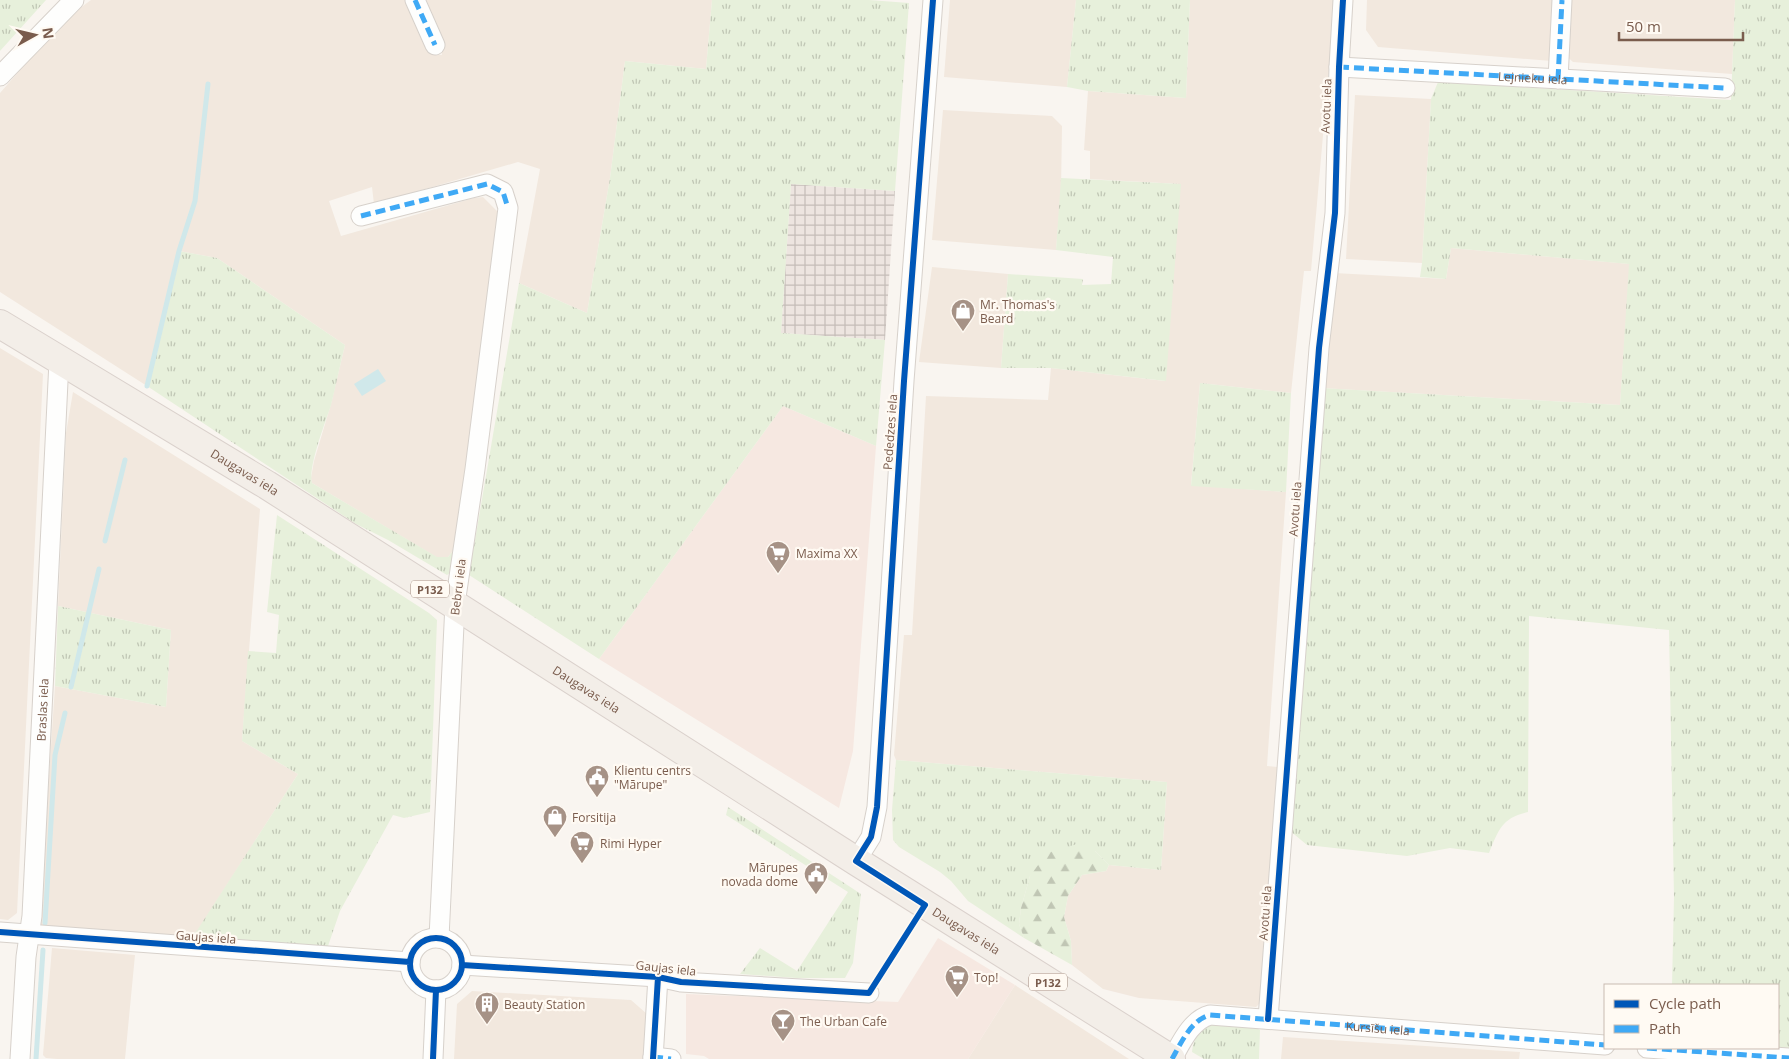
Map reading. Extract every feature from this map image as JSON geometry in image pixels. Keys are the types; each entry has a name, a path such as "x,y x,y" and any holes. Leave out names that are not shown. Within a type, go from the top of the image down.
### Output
{"main road":[{"name":"Daugavas iela","path":"0,324 267,486 856,861 1172,1059"}],"street":[{"path":"0,76 74,0"},
{"path":"415,0 435,45"},
{"name":"Pededzes iela","path":"856,861 871,838 877,807 904,381 933,0"},
{"name":"Avotu iela","path":"1268,1020 1319,348 1334,213 1338,67 1343,0"},
{"path":"1558,79 1562,0"},
{"name":"Lejnieku iela","path":"1338,67 1725,88"},
{"name":"Bebru iela","path":"361,216 487,184 503,192 508,208 475,469 455,604 439,938"},
{"name":"Braslas iela","path":"20,1059 26,957 33,907 59,361"},
{"name":"Gaujas iela","path":"0,932 410,962"},
{"path":"439,938 456,947 462,965 461,972 454,983 449,987 436,990 417,982 413,976 410,962 420,944 439,938"},
{"name":"Gaujas iela","path":"462,965 658,977 681,982 869,993"},
{"path":"658,977 659,1058"},
{"path":"432,1059 436,990"},
{"name":"Kursīšu iela","path":"1172,1059 1195,1023 1200,1018 1210,1015 1604,1045"},
{"path":"1651,1049 1670,1054 1789,1058"}],"shaded area":[{"path":"91,0 410,0 434,54 442,55 438,31 424,0 712,0 706,69 625,61 610,178 587,313 519,283 540,169 518,162 374,204 372,187 329,201 341,236 474,198 483,197 498,212 470,436 453,551 448,557 438,558 312,483 314,461 331,404 345,345 217,258 179,251 147,386 0,292 0,93 64,20"},
{"path":"950,0 1076,0 1067,87 944,77"},
{"path":"1190,0 1335,0 1311,271 1304,271 1291,393 1200,383 1191,485 1286,492 1267,766 1277,767 1261,997 1256,1007 1139,998 1103,989 1072,965 1071,941 1064,917 1068,896 1082,875 1106,871 1109,865 1161,870 1167,782 896,760 894,755 904,635 912,635 926,396 1048,400 1051,368 1165,381 1180,184 1090,179 1090,151 1084,150 1088,91 1186,98"},
{"path":"1367,0 1554,0 1552,61 1378,47 1366,30"},
{"path":"1567,0 1735,0 1732,74 1573,62 1564,54"},
{"path":"1355,95 1431,99 1422,263 1346,259"},
{"path":"943,110 1052,116 1062,126 1061,190 1056,250 932,240"},
{"path":"791,184 895,191 885,340 781,333"},
{"path":"1451,248 1630,264 1620,405 1321,388 1334,273 1446,279"},
{"path":"932,267 1008,274 1001,368 919,362"},
{"path":"0,348 43,374 17,913 8,920 0,919"},
{"path":"73,392 260,509 242,741 298,774 196,933 175,936 39,927 55,686 166,707 171,630 58,606 66,433"},
{"path":"783,406 876,446 853,751 839,808 599,659"},
{"path":"938,938 1015,985 968,1059 709,1059 704,1056 686,1054 686,994 898,1002"},
{"path":"52,948 135,955 125,1059 57,1059 46,1058 43,1055"},
{"path":"1015,985 1129,1059 968,1059"},
{"path":"472,991 631,1000 647,1014 644,1059 454,1059 457,1004"},
{"path":"1283,1037 1520,1052 1519,1059 1281,1059"}],"green space":[{"path":"0,0 46,0 0,51"},
{"path":"712,0 869,0 909,3 895,191 791,184 781,333 885,340 876,446 783,406 599,659 469,575 519,283 587,313 610,178 625,61 706,69"},
{"path":"1076,0 1190,0 1186,98 1088,91 1067,87"},
{"path":"1735,0 1789,0 1789,1048 1779,1047 1779,984 1672,984 1674,897 1669,630 1529,616 1528,812 1512,818 1502,826 1489,853 1450,848 1407,856 1307,845 1289,830 1321,388 1620,405 1629,264 1451,248 1446,279 1420,277 1431,99 1438,82 1731,100"},
{"path":"1061,178 1181,184 1166,381 1051,368 1001,368 1008,274 1083,279 1082,285 1111,284 1113,257 1056,250"},
{"path":"179,251 217,258 345,345 331,405 312,466 312,483 437,557 448,557 453,551 451,572 447,575 388,540 356,524 147,386"},
{"path":"1200,383 1291,393 1286,492 1191,486"},
{"path":"277,515 437,620 430,812 404,818 393,815 340,911 327,949 175,936 196,932 298,774 242,741 248,651 276,653 279,615 267,612"},
{"path":"58,606 171,630 166,707 55,686"},
{"path":"896,760 1167,782 1161,870 1109,865 1095,851 1030,876 1021,908 1019,924 1024,938 968,901 951,881 940,872 899,847 893,840 892,810"},
{"path":"728,807 861,894 853,963 845,978 797,978 740,974 760,948 797,971 848,892 726,815"},
{"path":"1077,844 1095,851 1109,865 1106,871 1082,875 1068,896 1064,917 1071,941 1072,965 1024,938 1019,924 1021,908 1030,876 1047,853"},
{"path":"1212,1024 1251,1025 1260,1030 1259,1059 1204,1059 1192,1052 1198,1035"}],"water":[{"path":"378,369 386,381 362,396 354,384"}],"waterway":[{"path":"147,386 179,251 195,201 208,84"},
{"path":"105,541 125,460"},
{"path":"71,687 99,569"},
{"path":"45,923 55,755 65,713"},
{"path":"36,1059 43,950"}],"marked path":[{"path":"415,0 435,45"},
{"path":"1558,79 1562,0"},
{"path":"1339,67 1725,88"},
{"path":"361,216 487,184 503,192 508,208"},
{"path":"1172,1059 1192,1027 1210,1015 1604,1045"},
{"path":"1661,1049 1789,1058"},
{"path":"653,1057 671,1059"}],"cycle path":[{"path":"462,965 658,977 681,982 869,993 925,905 856,861 871,837 877,807 904,381 933,0"},
{"path":"1268,1019 1319,348 1335,213 1343,0"},
{"path":"0,932 410,962"},
{"path":"436,938 446,940 454,946 460,954 462,964 460,974 454,982 446,988 436,990 426,988 418,982 412,974 410,964 412,954 418,946 426,940 436,938"},
{"path":"653,1059 658,977"},
{"path":"433,1059 436,990"}],"place":[{"name":"Mr. Thomas's Beard","path":"963,332"},
{"name":"Maxima XX","path":"778,574"},
{"name":"Klientu centrs \"Mārupe\"","path":"597,798"},
{"name":"Forsitija","path":"555,838"},
{"name":"Rimi Hyper","path":"582,864"},
{"name":"Mārupes novada dome","path":"816,895"},
{"name":"Top!","path":"957,998"},
{"name":"Beauty Station","path":"487,1025"},
{"name":"The Urban Cafe","path":"783,1042"}]}
